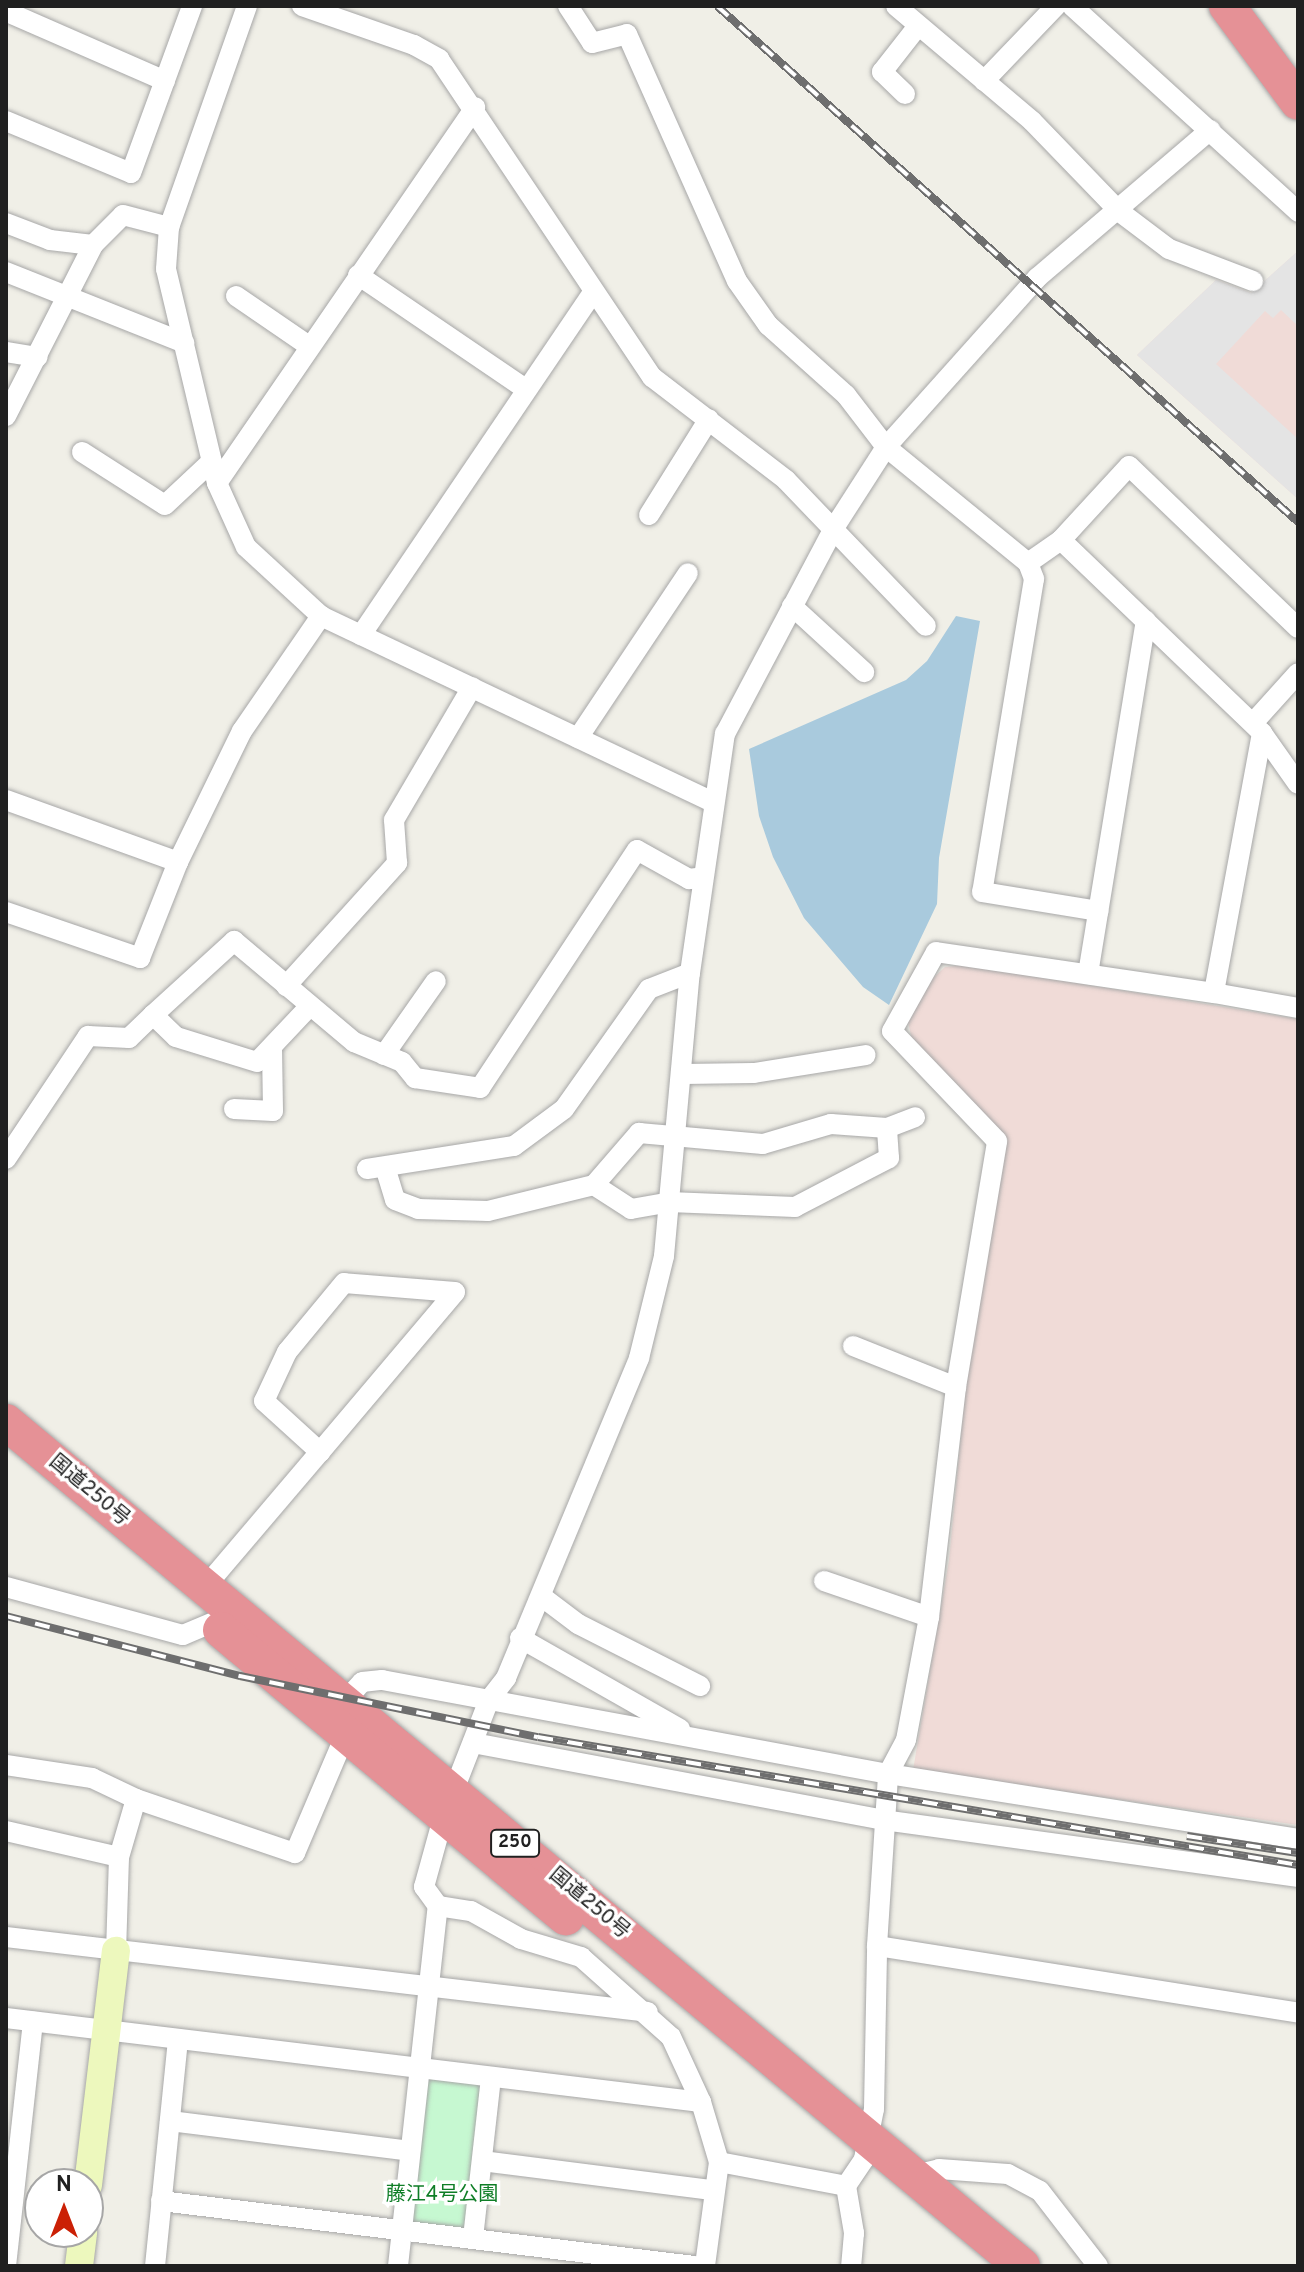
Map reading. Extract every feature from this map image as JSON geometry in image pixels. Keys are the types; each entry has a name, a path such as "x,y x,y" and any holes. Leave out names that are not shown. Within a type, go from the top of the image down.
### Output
{"highway":[{"path":"1227,6 1298,102"},
{"name":"国道250号","path":"6,1422 345,1701 449,1806 860,2161 988,2266"},
{"name":"国道250号","path":"6,1448 345,1736 449,1806"},
{"name":"国道250号","path":"860,2161 914,2175 1022,2266"}],"street":[{"path":"6,121 131,173 192,6"},
{"path":"247,6 169,227 166,269 217,483 246,547 321,616 714,803"},
{"path":"302,6 439,59 475,107 592,294 652,377 786,480 926,626"},
{"path":"568,6 592,43 627,34 737,281 768,325 846,395 886,447 1028,563 1034,579 982,892 1098,911"},
{"path":"896,6 1032,121 1120,212 1169,249 1253,281"},
{"path":"984,81 1056,6"},
{"path":"1072,6 1298,212"},
{"path":"11,17 165,81"},
{"path":"905,94 882,72 918,26"},
{"path":"217,483 475,107"},
{"path":"398,2266 438,1906 424,1887 449,1806 489,1700 506,1678 520,1638 541,1596 639,1358 664,1256 678,1136 690,973 725,734 834,528 886,447 1037,278 1120,212 1210,130"},
{"path":"6,416 93,245 123,215 169,227"},
{"path":"6,223 50,240 93,245"},
{"path":"6,272 184,343"},
{"path":"358,275 527,390"},
{"path":"361,635 592,294"},
{"path":"236,296 309,346"},
{"path":"6,352 38,357"},
{"path":"649,515 709,419"},
{"path":"82,452 165,505 212,461"},
{"path":"1028,563 1061,540 1129,466 1298,628"},
{"path":"1061,540 1257,728 1298,784"},
{"path":"578,738 688,573"},
{"path":"792,606 864,672"},
{"path":"6,912 140,958 178,862 242,731 321,616"},
{"path":"1088,974 1146,621"},
{"path":"1214,993 1257,728 1298,673"},
{"path":"286,986 397,863 394,820 472,687"},
{"path":"6,800 178,862"},
{"path":"6,1159 88,1036 129,1038 234,941 308,1008 354,1042 402,1062 415,1078 480,1088 637,850 689,879 703,877"},
{"path":"851,2266 888,1774 906,1740 929,1617 956,1387 997,1141 892,1031 936,952 1298,1008"},
{"path":"690,973 649,989 564,1109 514,1146 376,1168 395,1200 418,1209 488,1211 594,1185 639,1133 763,1144 831,1124 887,1128 915,1117"},
{"path":"384,1055 436,981"},
{"path":"153,1015 176,1037 257,1062 308,1008"},
{"path":"234,1109 273,1111 272,1049"},
{"path":"683,1074 754,1073 866,1055"},
{"path":"594,1185 631,1209 669,1202 795,1207 889,1158 887,1128"},
{"path":"205,1587 320,1452 359,1406 455,1292 344,1283 287,1352 264,1401 320,1452"},
{"path":"853,1346 956,1387"},
{"path":"824,1581 929,1617"},
{"path":"6,1587 183,1635 213,1622"},
{"path":"541,1596 578,1624 700,1686"},
{"path":"520,1638 696,1738"},
{"path":"345,1701 362,1682 382,1680 888,1774 1298,1839"},
{"path":"6,1765 92,1778 136,1799 295,1853 345,1736"},
{"path":"473,1743 883,1820 1298,1877"},
{"path":"90,2168 116,1951 119,1857 136,1799"},
{"path":"6,1831 119,1857"},
{"path":"438,1906 471,1911 521,1939 581,1957 648,2012 671,2037 701,2102 719,2162 712,2190 705,2266"},
{"path":"6,1937 430,1990 648,2012"},
{"path":"877,1946 1298,2013"},
{"path":"6,2018 701,2102"},
{"path":"6,2266 15,2105 33,2021"},
{"path":"155,2266 178,2039"},
{"path":"473,2238 491,2077"},
{"path":"170,2121 410,2151"},
{"path":"482,2161 712,2190"},
{"path":"719,2162 860,2161"},
{"path":"914,2175 939,2169 1008,2174 1040,2191 1098,2266"},
{"path":"161,2201 694,2266"}],"shaded area":[{"path":"1298,251 1298,499 1137,355 1216,280 1251,293"},
{"path":"1298,251 1298,326 1281,310 1273,318 1265,311 1216,364 1298,439 1298,499 1137,355 1216,280 1251,293"},
{"path":"965,965 1298,1019 1298,1825 913,1770 949,1560 974,1298 1003,1137 912,1040 908,1022 933,978 945,967"}],"green space":[{"name":"藤江4号公園","path":"427,2076 484,2083 466,2230 409,2223"}],"water":[{"path":"956,616 980,621 939,858 937,904 889,1005 863,987 804,918 773,857 759,816 749,749 906,680 927,661"}],"railway":[{"path":"717,6 1298,522"},
{"path":"6,1616 240,1676 538,1737 1298,1865"},
{"path":"1187,1836 1298,1853"}]}
